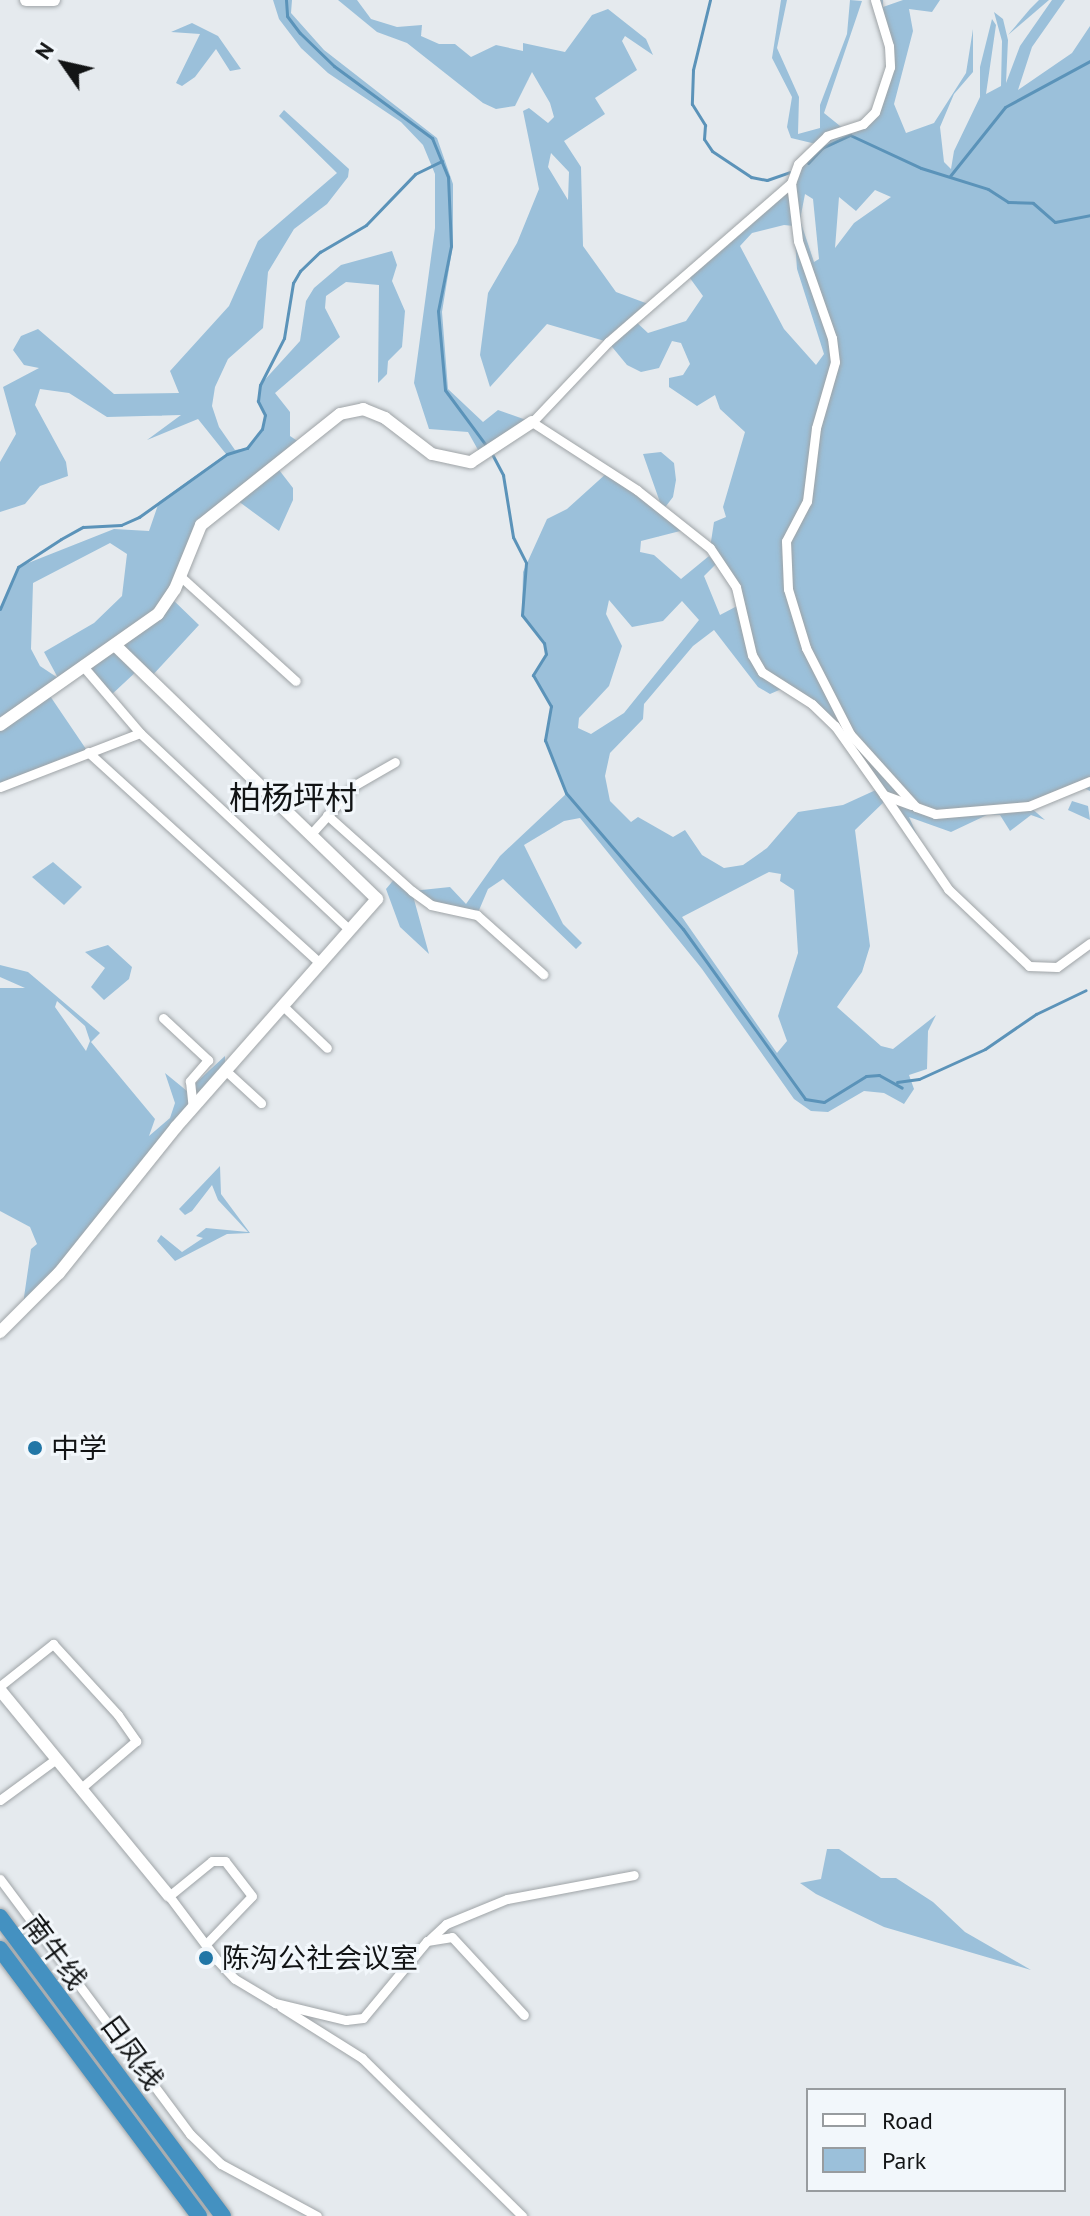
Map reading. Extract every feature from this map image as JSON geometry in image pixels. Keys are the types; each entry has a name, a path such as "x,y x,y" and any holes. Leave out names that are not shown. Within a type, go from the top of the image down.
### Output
{"highway":[{"name":"日凤线","path":"0,1917 223,2216"},
{"name":"日凤线","path":"0,1949 199,2216"}],"street":[{"path":"29,0 54,0"},
{"path":"875,0 890,56 875,112 863,124 827,136 798,164 791,183 798,241 832,338 835,362 816,428 807,501 786,541 788,589 806,648 850,734 916,807"},
{"path":"0,725 158,614 180,576 201,525 340,414 363,409 385,418 445,459 471,462 482,457 532,422 608,342 791,183"},
{"path":"532,422 637,490 710,548 736,587 752,655 762,672 812,704 835,726 948,889 1029,966 1057,967 1090,943"},
{"path":"180,576 296,681"},
{"path":"0,1332 59,1273 225,1070 377,899 115,645"},
{"path":"82,665 140,733 349,929"},
{"path":"0,787 140,733"},
{"path":"88,752 320,963"},
{"path":"310,835 355,785 395,762"},
{"path":"884,795 935,814 1029,806 1090,781"},
{"path":"327,815 431,905 477,915 543,974"},
{"path":"282,1005 327,1048"},
{"path":"163,1018 208,1060 190,1081 193,1108"},
{"path":"225,1070 261,1103"},
{"path":"80,1789 136,1741 118,1715 53,1644 0,1688 80,1789 169,1896 206,1944 235,1979 362,2058 522,2216"},
{"path":"0,1800 56,1759"},
{"path":"169,1896 212,1861 225,1861 252,1896 206,1944"},
{"path":"275,2003 346,2020 363,2018 427,1941 446,1924 507,1899 634,1875"},
{"name":"南牛线","path":"0,1879 190,2134 240,2177 317,2216"},
{"path":"427,1941 442,1937 461,1941 524,2015"}],"green space":[{"path":"273,0 292,0 291,13 324,50 437,138 453,184 453,244 442,312 448,389 483,422 498,410 532,422 482,457 468,432 429,429 414,383 435,228 435,174 423,145 401,122 328,73 301,48 279,19"},
{"path":"338,0 357,0 371,19 397,27 422,25 421,36 439,44 455,44 471,57 496,45 523,51 523,43 565,52 592,15 608,9 646,39 653,55 625,36 622,41 637,70 595,98 605,114 564,141 581,167 583,246 616,292 651,305 634,320 648,333 686,321 703,296 687,274 791,183 816,144 791,138 787,127 792,97 772,58 781,0 787,0 777,48 799,97 798,134 820,128 820,105 847,34 850,0 862,1 824,113 845,130 875,112 890,67 875,0 883,0 883,7 903,0 940,0 932,12 909,9 913,31 894,104 906,133 934,123 966,73 973,29 973,72 954,94 940,127 944,162 951,169 954,151 980,97 980,67 992,19 996,25 986,94 1001,86 1002,41 994,12 1003,19 1008,40 1006,83 1020,46 1052,0 1065,0 1032,47 1018,90 1072,53 1090,26 1090,791 1078,785 1030,807 1045,820 1031,815 1010,831 1000,815 989,814 951,832 909,817 921,844 887,799 855,830 870,946 862,972 837,1007 881,1046 893,1049 936,1015 928,1031 927,1069 909,1075 914,1089 904,1104 884,1093 864,1091 828,1112 811,1111 794,1099 702,969 580,818 564,821 524,845 563,924 582,943 576,949 503,879 488,889 477,915 455,913 412,892 429,954 400,927 386,889 396,877 412,891 450,887 466,904 500,856 566,794 545,740 551,706 533,675 546,654 544,643 522,615 523,572 547,519 567,509 608,472 662,508 643,454 661,452 674,463 676,480 673,497 663,510 688,529 641,541 640,552 654,555 681,579 709,556 716,564 704,576 720,615 739,605 736,587 710,548 714,522 726,517 723,507 745,432 720,409 715,395 697,406 669,387 669,378 683,375 690,364 681,343 672,341 659,368 641,372 627,365 608,342 547,324 490,387 480,355 488,293 517,243 539,189 523,111 529,108 548,123 554,117 550,103 532,72 515,106 496,109 483,103 407,43 377,32","holes":["551,153 569,172 568,200 548,167","875,190 891,197 854,223 835,248 839,197 856,211","805,194 813,199 819,259 814,262 800,220","784,225 794,226 797,269 824,354 816,365 784,329 740,246 752,233","609,600 632,627 663,621 682,601 699,620 624,713 591,734 578,728 579,718 609,686 622,646 606,614","714,630 758,687 770,694 786,687 835,726 878,789 843,805 798,812 767,848 743,865 724,868 702,855 685,830 673,837 638,817 631,822 610,801 605,776 610,753 643,719 644,704 693,646","769,872 781,874 780,881 794,890 798,953 778,1016 787,1041 777,1053 682,917"]},
{"path":"1039,0 1049,0 1008,35 1030,9"},
{"path":"192,23 218,36 241,69 230,71 216,49 195,77 182,86 176,83 200,34 171,32"},
{"path":"284,110 349,169 348,177 327,204 294,229 268,272 263,328 228,359 215,387 212,406 219,427 235,450 247,448 262,430 265,415 258,401 260,385 300,341 306,301 314,288 341,265 392,251 397,265 392,281 405,311 402,347 388,361 387,374 378,383 379,285 346,282 326,296 325,308 340,337 275,393 290,412 290,436 302,444 276,466 293,488 293,500 279,531 234,498 201,525 170,597 199,625 150,678 139,669 109,697 82,665 46,690 88,752 0,787 0,609 18,567 114,529 149,531 159,502 226,454 198,419 147,440 181,415 107,417 69,393 40,389 35,405 66,462 68,476 40,486 25,504 0,512 0,462 16,434 3,387 39,368 24,365 13,350 21,336 38,329 114,394 179,393 170,371 229,306 258,241 337,173 279,116","holes":["110,543 127,554 122,596 94,623 44,652 58,678 40,666 31,649 33,583"]},
{"path":"1072,801 1088,806 1090,820 1068,810"},
{"path":"53,862 82,887 64,905 32,877"},
{"path":"108,945 132,967 129,979 104,1000 91,987 105,968 85,952"},
{"path":"0,965 28,972 100,1033 91,1042 155,1119 149,1136 170,1118 175,1103 165,1073 187,1091 225,1056 225,1070 22,1311 31,1249 37,1244 30,1227 0,1211 0,988 25,988 0,977","holes":["57,1001 85,1026 90,1041 86,1051 55,1007"]},
{"path":"220,1166 221,1194 250,1233 227,1234 175,1261 157,1241 161,1235 182,1252 203,1238 196,1236 206,1228 248,1232 218,1200 212,1185 192,1211 185,1215 179,1209"},
{"path":"827,1849 839,1849 881,1878 896,1878 933,1902 965,1932 1031,1970 884,1927 816,1894 800,1883 821,1879"}],"waterway":[{"path":"286,0 287,16 334,66 432,138 448,177 451,246 438,311 445,390 488,448"},
{"path":"710,0 693,70 692,104 705,125 704,139 712,151 751,177 767,180 790,172"},
{"path":"950,176 1005,107 1090,61"},
{"path":"808,163 822,148 850,135 921,168 988,189 1008,202 1033,203 1055,222 1090,215"},
{"path":"0,609 18,567 83,527 121,525 139,517 227,454 247,448 262,429 265,415 258,401 260,385 284,338 293,283 300,271 320,252 366,225 415,174 442,161"},
{"path":"492,454 503,475 513,537 526,563 522,615 544,643 546,654 533,675 551,706 545,740 566,793 683,929 805,1099 824,1102 866,1076 879,1075 902,1088"},
{"path":"897,1082 919,1079 985,1049 1036,1014 1086,990"}],"place":[{"name":"中学","path":"35,1448"},
{"name":"陈沟公社会议室","path":"206,1958"}],"district":[{"name":"柏杨坪村","path":"293,797"}]}
